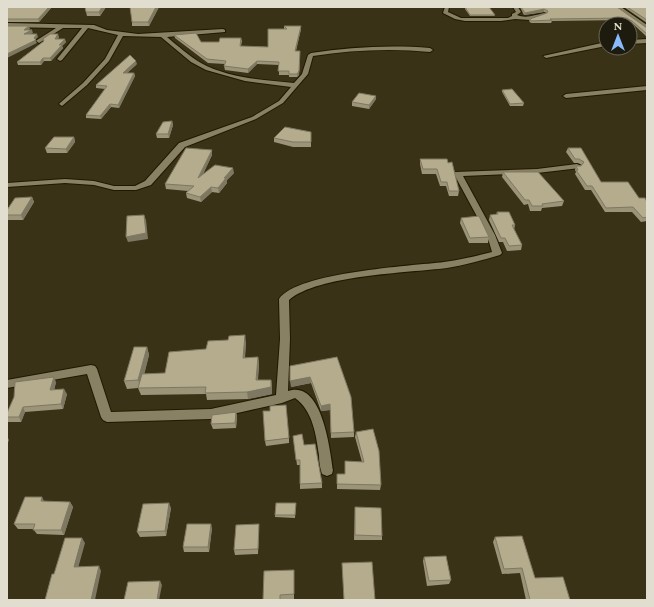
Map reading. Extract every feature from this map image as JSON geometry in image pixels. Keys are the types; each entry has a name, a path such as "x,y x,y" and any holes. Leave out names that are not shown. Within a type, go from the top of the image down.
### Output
{"street":[{"path":"447,7 445,12 454,18 464,20 505,20 515,17 519,19 534,18 544,14"},
{"path":"515,7 519,12 514,15 515,17"},
{"path":"618,7 647,26"},
{"path":"7,25 94,27 103,32 121,34 162,35 224,31"},
{"path":"39,41 62,26"},
{"path":"60,59 86,27"},
{"path":"62,104 85,84 107,60 121,34"},
{"path":"162,35 199,65 222,73 260,82 295,85"},
{"path":"546,56 598,46"},
{"path":"7,185 65,181 94,183 114,188 136,188 148,183 182,145 216,134 254,118 282,102 305,74 311,55 317,53 407,48 430,50"},
{"path":"566,96 647,88"},
{"path":"282,398 285,339 284,299 287,294 295,289 328,280 439,266 476,259 497,253 491,235 458,174 537,171 577,166"},
{"path":"7,384 91,369 107,417 211,414 282,398 296,393 305,399 312,407 322,436 327,470"}],"building":[{"path":"7,7 49,7 38,19 7,19"},
{"path":"85,7 102,7 99,12 86,12"},
{"path":"130,7 156,7 148,22 132,22"},
{"path":"465,7 489,7 495,15 470,15"},
{"path":"521,7 617,7 630,16 598,16 598,18 550,19 552,20 531,21 530,19 547,13 548,11 544,9 525,13"},
{"path":"627,7 647,7 647,20"},
{"path":"638,22 647,28 647,34 638,26"},
{"path":"7,26 29,26 24,30 32,30 24,34 37,34 34,38 36,40 7,54"},
{"path":"284,26 301,26 295,51 300,51 299,71 297,74 289,74 289,71 278,71 279,62 257,61 248,69 224,66 226,61 207,59 174,35 196,33 201,42 219,42 220,38 241,38 240,46 268,47 268,29 287,29"},
{"path":"50,34 58,34 55,39 65,39 59,45 62,45 50,58 43,58 40,62 17,62 44,41 43,39"},
{"path":"130,55 136,61 123,73 134,73 118,105 110,104 100,116 86,115 107,86 96,85"},
{"path":"512,89 524,103 510,104 502,90"},
{"path":"359,93 376,96 369,105 352,102"},
{"path":"172,121 168,134 156,134 163,122"},
{"path":"285,127 311,132 311,142 293,142 274,138"},
{"path":"54,137 74,137 66,149 45,148"},
{"path":"186,148 212,150 198,178 215,165 233,168 218,188 211,187 200,197 186,193 194,186 165,184"},
{"path":"568,148 581,148 601,182 628,182 639,198 645,198 647,202 647,217 643,218 633,207 606,208 592,186 587,186 576,170 578,170 576,166 581,166 584,162 579,159 575,159"},
{"path":"420,159 447,159 448,163 452,162 459,191 449,191 447,182 441,182 437,169 423,169"},
{"path":"503,172 538,172 564,201 542,204 543,206 532,206 529,200 525,200"},
{"path":"32,197 21,215 7,215 7,210 15,198"},
{"path":"497,212 509,212 515,225 512,225 522,245 509,246 505,238 501,238 490,215 498,214"},
{"path":"144,215 146,233 126,237 127,216"},
{"path":"479,216 489,237 470,238 461,218"},
{"path":"245,335 243,358 258,357 256,380 271,380 271,387 247,392 205,393 206,387 138,388 142,374 165,373 169,352 206,349 208,341 228,340 229,336"},
{"path":"134,347 147,347 138,380 124,381"},
{"path":"337,357 351,397 354,432 331,433 330,404 321,406 310,377 290,381 290,366"},
{"path":"54,377 50,390 64,389 61,404 23,407 19,417 7,417 7,413 14,397 15,382"},
{"path":"286,405 289,438 265,441 263,411 270,411 270,406"},
{"path":"236,412 235,423 211,424 212,415"},
{"path":"373,429 379,451 381,485 337,484 337,474 345,474 345,461 364,462 356,432"},
{"path":"302,434 304,445 315,444 322,483 300,484 300,460 296,460 293,436"},
{"path":"25,497 42,497 41,501 70,502 61,530 33,530 35,524 14,524"},
{"path":"169,503 165,531 137,532 143,504"},
{"path":"276,503 296,503 295,515 275,515"},
{"path":"355,507 381,508 382,536 355,535"},
{"path":"187,524 211,524 208,547 183,547"},
{"path":"259,524 258,549 234,550 236,525"},
{"path":"522,536 535,578 563,577 570,600 530,600 522,568 504,569 495,537"},
{"path":"65,538 82,538 74,567 99,566 91,600 45,600 52,574 54,574"},
{"path":"446,556 451,580 429,581 424,557"},
{"path":"372,562 375,600 344,600 342,563"},
{"path":"294,570 294,594 280,595 280,600 263,600 264,571"},
{"path":"160,581 157,600 124,600 128,582"}]}
